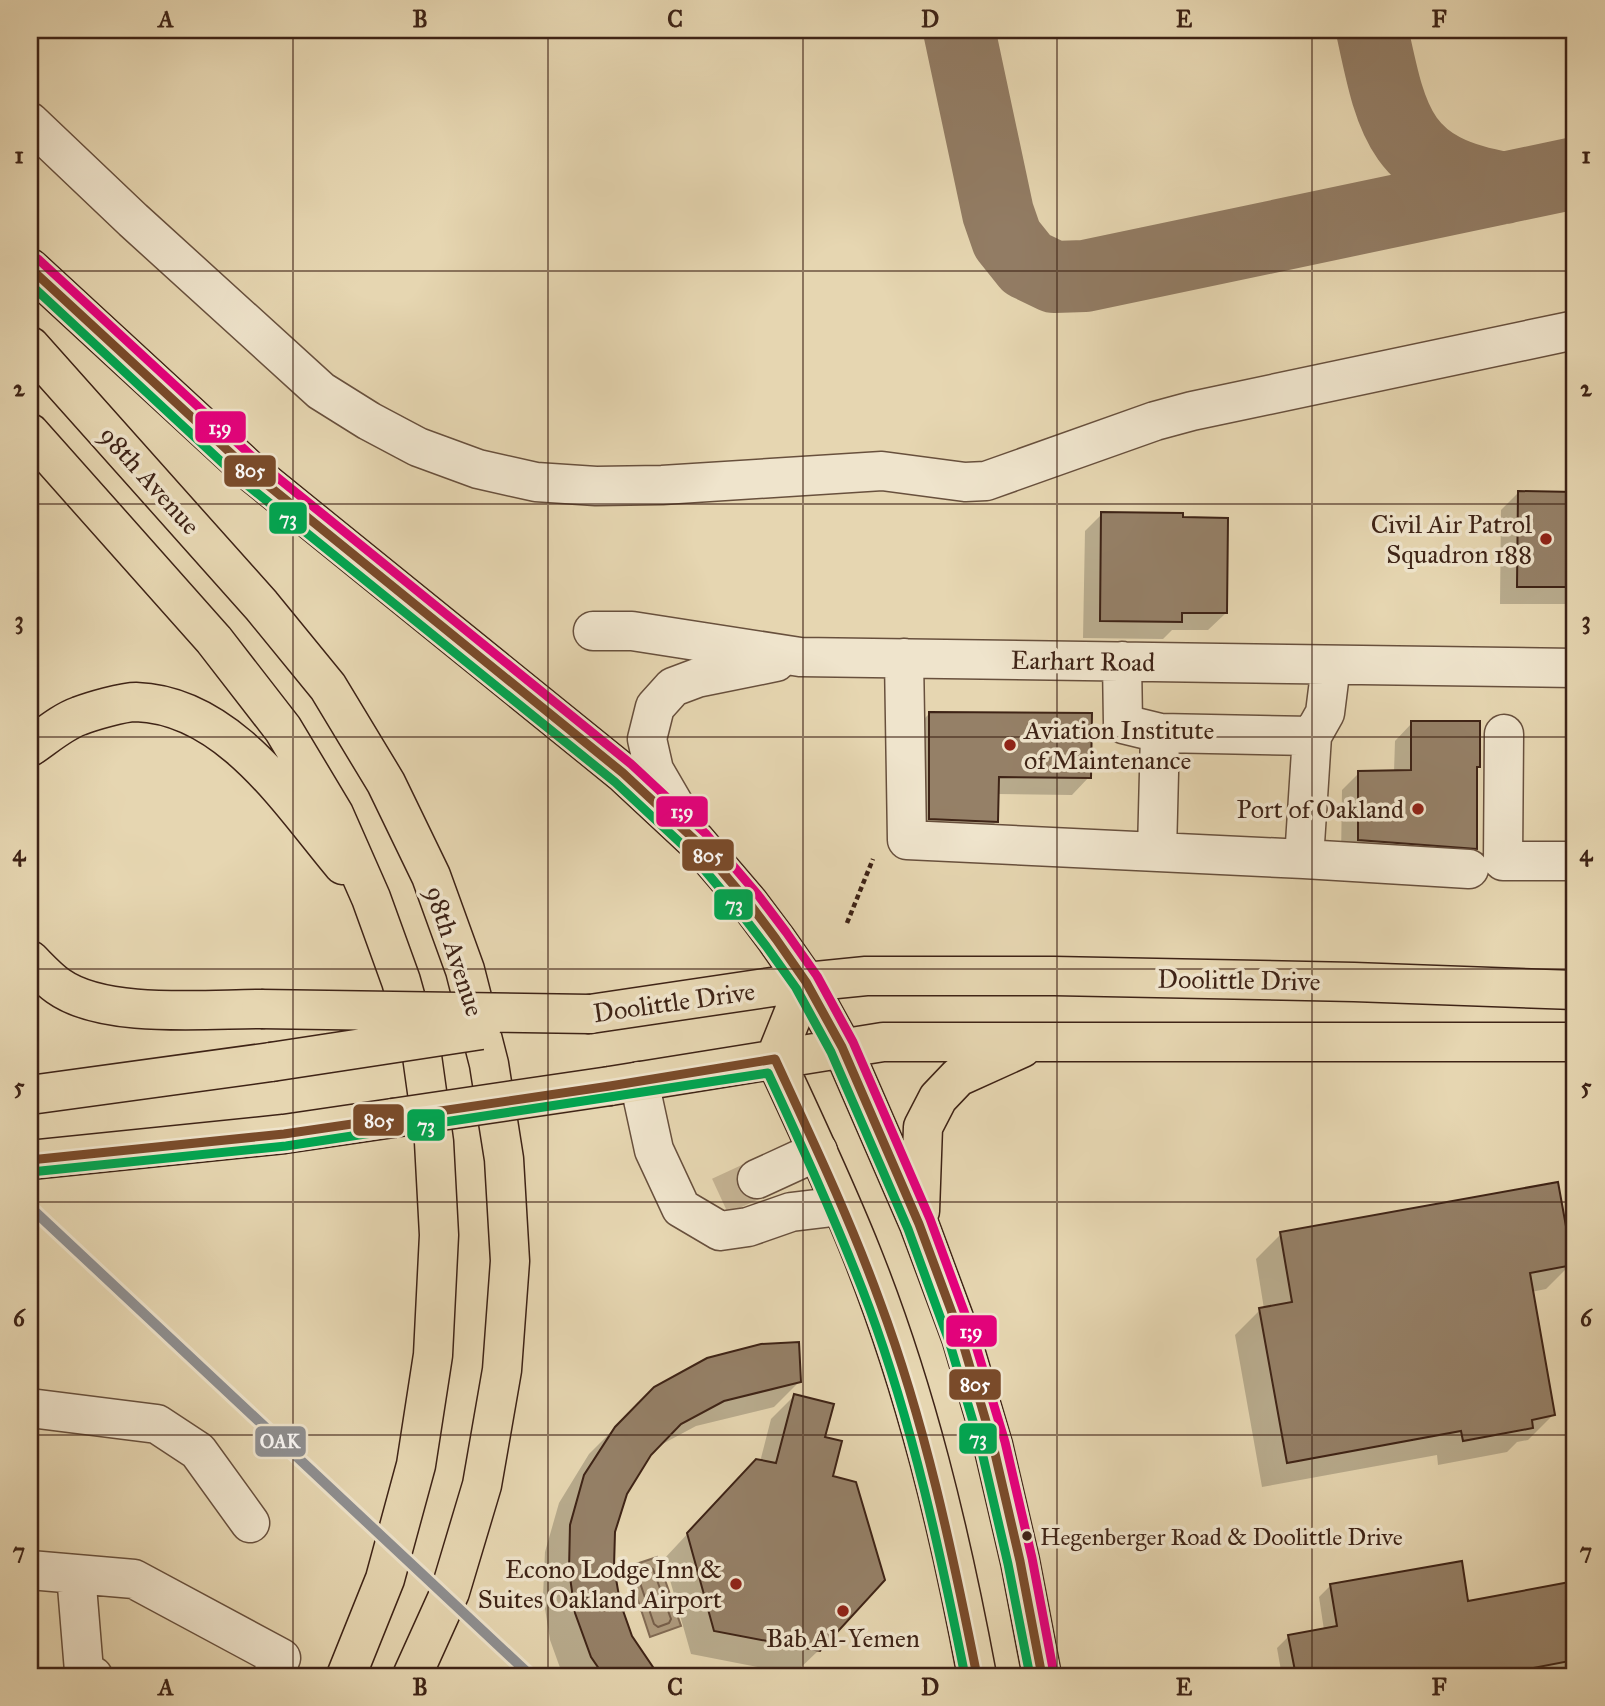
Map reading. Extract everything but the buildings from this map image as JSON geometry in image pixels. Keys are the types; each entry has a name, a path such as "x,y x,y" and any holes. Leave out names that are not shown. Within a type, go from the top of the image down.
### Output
{"main road":[{"path":"30,268 248,470 623,773 696,841 749,903 806,982 842,1047 919,1224 961,1337 993,1445 1020,1561 1042,1676"},
{"name":"98th Avenue","path":"30,346 261,605 328,687 386,783 431,876 465,971 489,1064 504,1159 510,1261 502,1370 482,1485 450,1592 412,1676"},
{"path":"30,433 214,640 283,729 334,814 371,898 401,981 422,1056 434,1142 439,1235 433,1355 416,1465 385,1579 346,1676"},
{"path":"30,747 77,716 135,702 184,711 228,737 264,771 371,898"},
{"path":"30,960 59,987 105,1006 162,1010 590,1014"},
{"name":"Doolittle Drive","path":"30,1095 806,982 866,976 1054,976 1575,990"},
{"path":"806,982 775,1059 862,1254 898,1355 932,1465 958,1575 977,1676"},
{"path":"30,1160 285,1134 883,1042 1575,1042"},
{"path":"919,1224 923,1127 938,1098 958,1077 1035,1042"}],"street":[{"path":"30,122 321,391 369,421 418,446 478,469 536,482 596,486 662,485 882,471 965,482 986,481 1155,421 1192,411 1575,330"},
{"name":"Earhart Road","path":"593,631 632,631 800,657 1575,668"},
{"path":"696,841 654,770 647,739 655,706 673,687 697,678 800,657"},
{"path":"904,658 907,840 1469,869"},
{"path":"1122,662 1123,724 1160,733 1312,736"},
{"path":"1304,859 1312,736 1325,713 1331,665"},
{"path":"1157,852 1160,733"},
{"path":"1504,734 1503,861 1575,861"},
{"path":"624,1083 681,1208 720,1231 748,1227 791,1212 841,1206"},
{"path":"760,1186 821,1158"},
{"path":"681,1208 724,1203"},
{"path":"30,1408 157,1424 198,1451 250,1523"},
{"path":"30,1570 134,1579 281,1658 272,1676"},
{"path":"76,1574 84,1671 93,1676"}],"path":[{"path":"847,923 873,859"}],"water":[{"path":"657,1557 681,1626 650,1637 627,1567"}],"taxiway":[{"path":"959,30 998,213 1007,239 1027,264 1054,277 1085,276 1575,173"},
{"path":"1372,30 1386,92 1395,117 1407,138 1422,155 1443,169 1470,180 1505,188"}],"tunnel":[{"path":"720,1196 757,1179"}],"transit line":[{"name":"1;9","path":"38,259 257,461 631,764 705,833 786,932 817,976 853,1042 930,1219 972,1333 1005,1442 1032,1558 1054,1674"},
{"name":"805","path":"30,268 249,470 623,773 696,841 776,939 806,982 842,1047 919,1224 961,1337 993,1445 1020,1561 1042,1676"},
{"name":"73","path":"30,284 241,480 615,782 687,849 766,946 796,988 831,1052 908,1229 949,1341 981,1448 1030,1676"},
{"name":"805","path":"30,1160 284,1134 775,1059 843,1210 896,1348 936,1487 977,1676"},
{"name":"73","path":"31,1172 286,1146 768,1073 833,1218 885,1352 924,1489 965,1676"},
{"name":"OAK","path":"30,1207 531,1676"}],"place":[{"name":"Civil Air Patrol Squadron 188","path":"1546,539"},
{"name":"Aviation Institute of Maintenance","path":"1010,745"},
{"name":"Port of Oakland","path":"1418,809"},
{"name":"Hegenberger Road & Doolittle Drive","path":"1027,1536"},
{"name":"Econo Lodge Inn & Suites Oakland Airport","path":"736,1584"},
{"name":"Bab Al-Yemen","path":"843,1611"}]}
